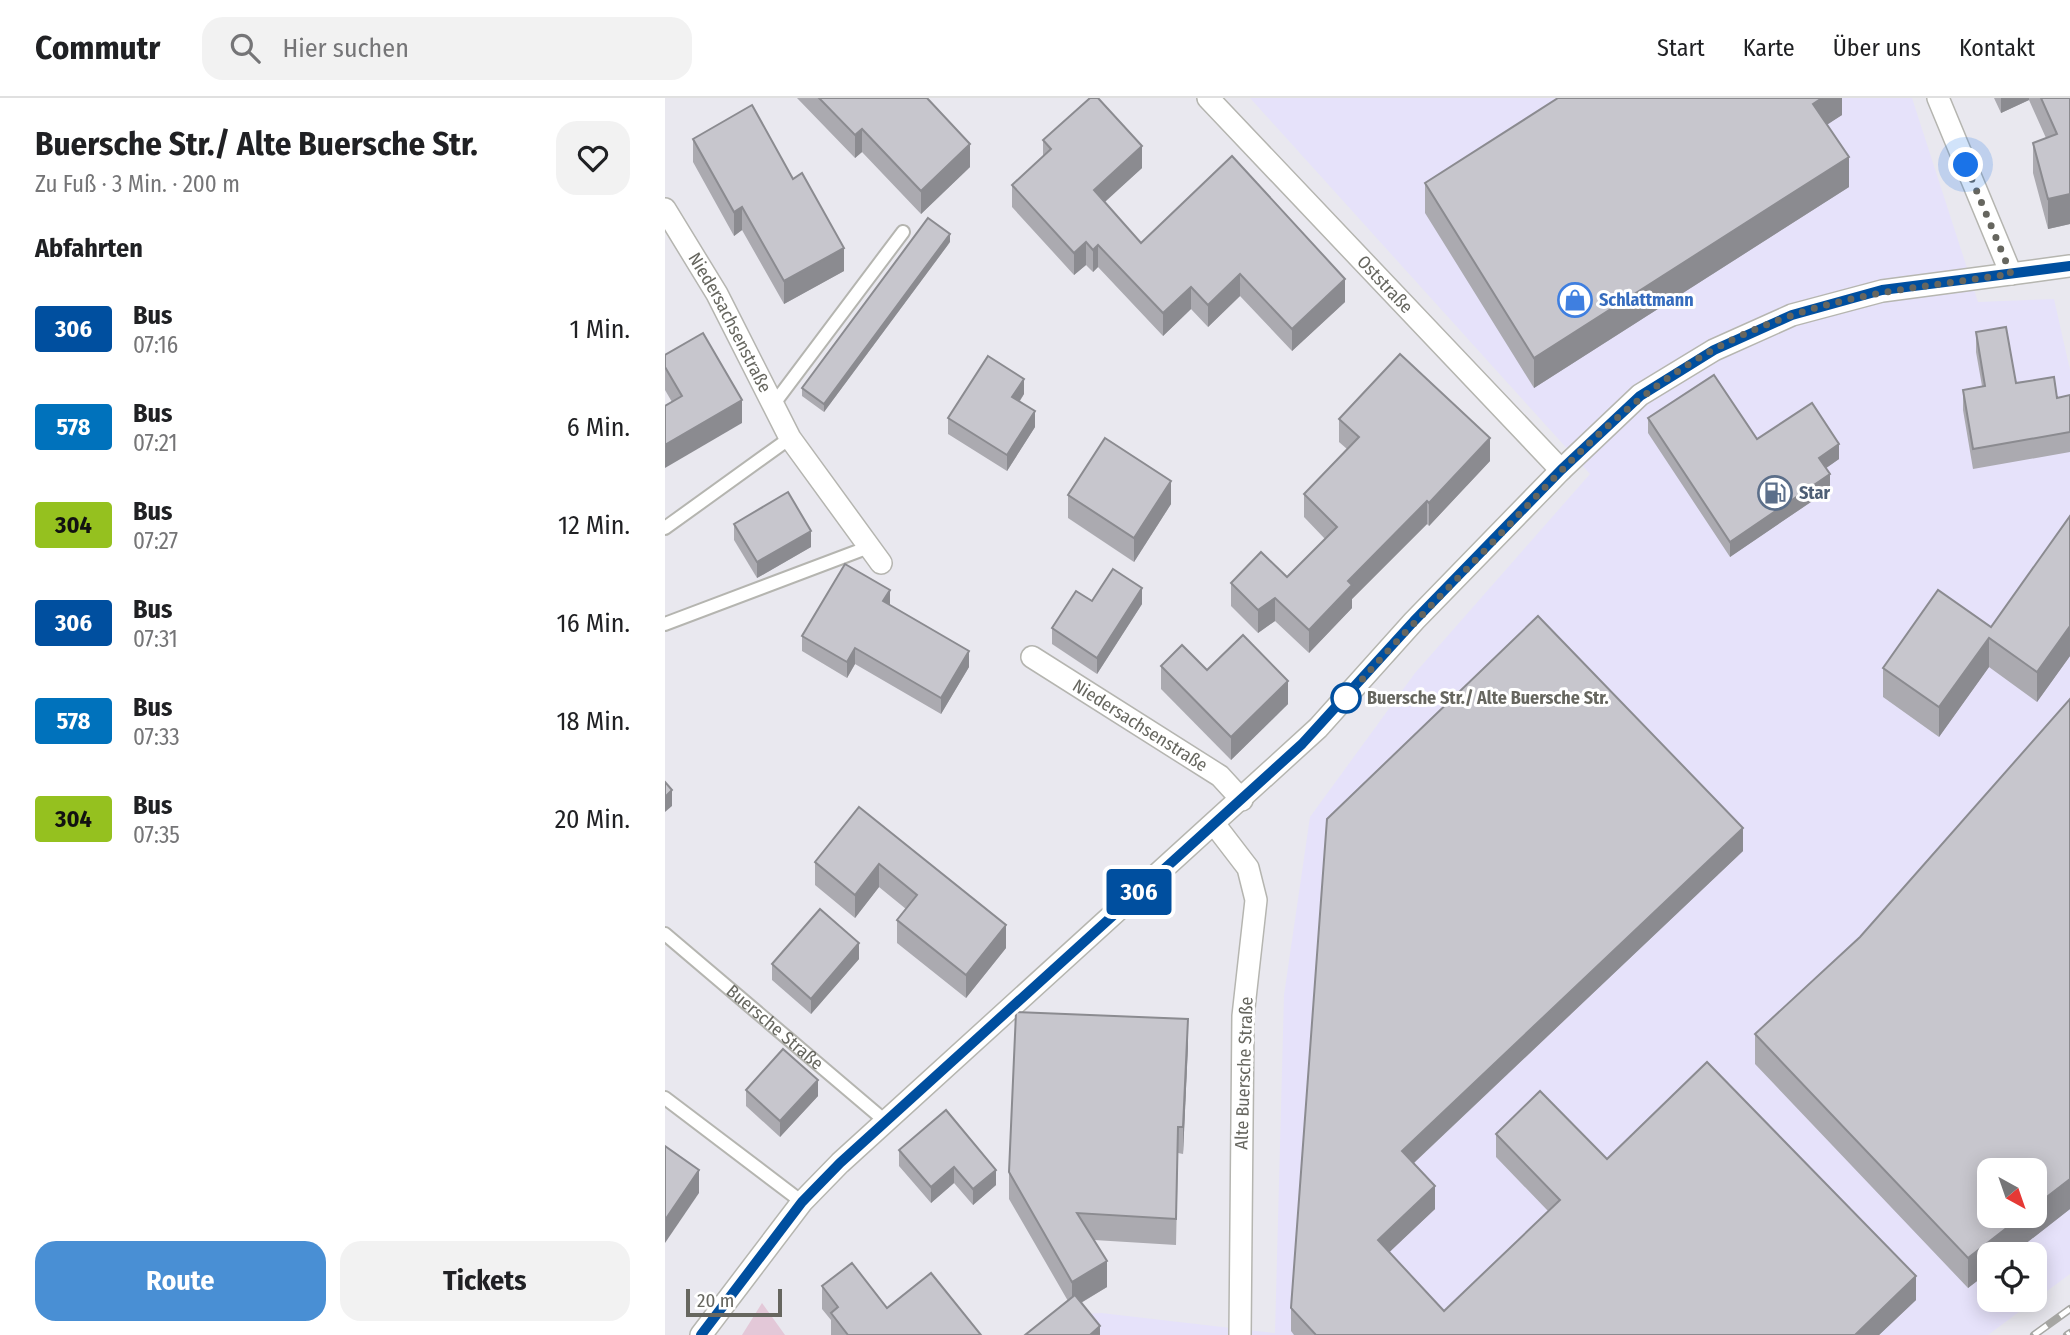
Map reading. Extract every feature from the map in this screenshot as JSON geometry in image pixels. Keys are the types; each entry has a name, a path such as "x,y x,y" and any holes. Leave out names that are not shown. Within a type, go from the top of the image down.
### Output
{"street":[{"name":"Oststraße","path":"1208,98 1561,470"},
{"path":"1938,98 2011,274"},
{"name":"Niedersachsenstraße","path":"665,209 717,294 790,438 875,555"},
{"path":"701,1335 802,1202 884,1120 1215,825 1318,728 1414,621 1561,470 1640,396 1678,369 1749,333 1792,315 1882,290 2070,266"},
{"name":"Niedersachsenstraße","path":"1032,657 1220,776 1242,800"},
{"name":"Alte Buersche Straße","path":"1215,825 1248,868 1256,900 1243,1016 1240,1335"}],"lane":[{"path":"773,405 903,232"},
{"path":"665,528 790,438"},
{"name":"Niedersachsenstraße","path":"665,624 875,555"},
{"name":"Buersche Straße","path":"665,934 884,1120"},
{"path":"665,1098 802,1202"}],"shaded area":[{"path":"1250,98 1912,98 1978,302 2054,299 2070,370 2070,1274 2047,1291 2047,1242 1977,1242 1977,1312 2019,1312 1988,1335 1030,1335 1056,1316 1101,1313 1275,1333 1284,995 1310,817 1415,673 1590,474"},
{"path":"762,1303 785,1335 742,1335"}],"building":[{"path":"819,98 927,98 970,144 921,191 862,129 855,135"},
{"path":"1090,98 1098,98 1142,146 1094,190 1141,243 1232,156 1345,279 1292,329 1240,274 1208,305 1191,287 1163,313 1098,245 1093,250 1086,242 1074,253 1012,185 1051,149 1043,140"},
{"name":"Schlattmann","path":"1558,98 1822,98 1813,104 1849,157 1534,358 1425,183"},
{"path":"2041,98 2070,98 2070,194 2048,199 2033,143 2057,134"},
{"path":"752,105 793,179 802,173 844,248 784,281 742,207 734,212 693,139"},
{"path":"928,218 950,234 824,404 802,388"},
{"path":"2006,327 2016,383 2054,377 2057,398 2070,395 2070,432 1973,449 1963,390 1985,386 1976,332"},
{"path":"703,333 742,400 665,445 665,406 682,396 665,367 665,355"},
{"path":"1400,354 1490,438 1429,503 1427,501 1348,581 1352,585 1309,630 1275,598 1258,610 1231,583 1261,552 1287,577 1337,527 1304,494 1359,437 1339,419"},
{"path":"988,356 1024,379 1012,397 1035,411 1007,455 948,418"},
{"path":"1714,375 1757,439 1812,403 1839,444 1819,458 1830,474 1730,542 1648,418"},
{"path":"1105,438 1171,481 1134,538 1068,495"},
{"path":"788,492 811,531 757,562 734,524"},
{"path":"2070,516 2070,626 2037,672 1989,638 1939,707 1883,668 1938,590 1991,627"},
{"path":"845,564 890,590 883,601 969,651 941,698 855,648 847,662 802,636"},
{"path":"1113,569 1142,588 1097,658 1052,628 1076,591 1092,601"},
{"path":"1538,616 1743,828 1402,1151 1435,1186 1378,1240 1444,1311 1560,1200 1496,1134 1540,1091 1607,1159 1707,1062 1916,1276 1855,1335 1316,1335 1291,1308 1327,819"},
{"path":"1243,635 1288,681 1231,737 1161,666 1182,645 1207,670"},
{"path":"2070,699 2070,1179 2047,1197 2047,1158 1977,1158 1977,1228 2007,1228 1989,1242 1977,1242 1977,1251 1968,1258 1755,1034 1860,937"},
{"path":"665,782 672,790 665,797"},
{"path":"859,807 1006,925 966,975 897,920 917,895 879,864 855,895 815,862"},
{"path":"820,909 859,943 811,999 772,964"},
{"path":"1016,1012 1188,1019 1183,1127 1178,1127 1176,1219 1077,1213 1107,1261 1072,1282 1009,1172"},
{"path":"783,1049 818,1080 780,1121 746,1090"},
{"path":"946,1110 996,1170 973,1189 954,1167 931,1187 899,1150"},
{"path":"665,1146 699,1170 665,1220"},
{"path":"852,1263 887,1308 931,1273 981,1335 848,1335 831,1313 838,1307 822,1286"},
{"path":"1075,1295 1100,1326 1090,1335 1025,1335"}],"railway":[{"path":"2034,1335 2070,1309"}],"bus line":[{"name":"306","path":"701,1335 802,1202 840,1163 884,1120 1302,744 1414,621 1584,447 1640,396 1678,369 1749,333 1792,315 1882,290 2070,266"}],"place":[{"name":"Schlattmann","path":"1575,300"},
{"name":"Star","path":"1775,493"},
{"name":"Buersche Str./ Alte Buersche Str.","path":"1346,698"}],"route":[{"path":"1346,698 1414,621 1584,447 1640,396 1678,369 1749,333 1792,315 1882,290 2011,274 1966,165"}]}
